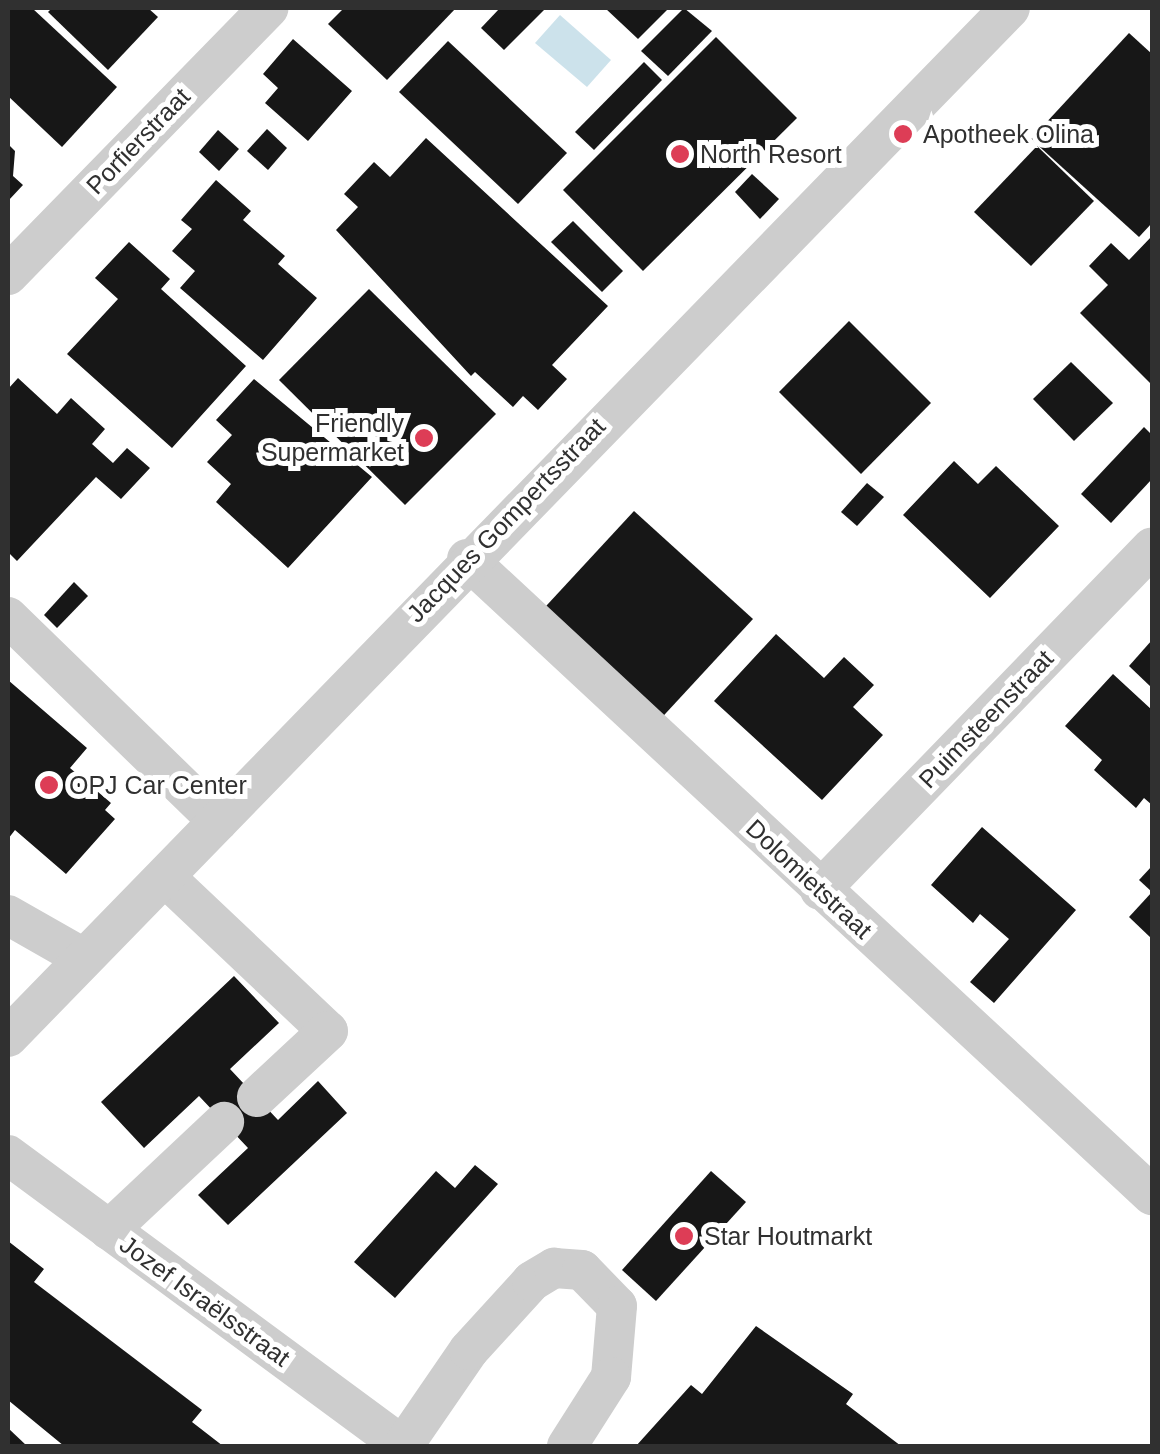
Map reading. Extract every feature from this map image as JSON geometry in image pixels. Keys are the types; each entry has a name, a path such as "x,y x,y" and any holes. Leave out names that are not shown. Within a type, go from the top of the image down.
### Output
{"street":[{"name":"Porfierstraat","path":"8,275 269,8"},
{"name":"Jacques Gompertsstraat","path":"8,1038 80,956 164,877 467,560 1010,8"},
{"name":"Puimsteenstraat","path":"820,890 1152,548"},
{"name":"Dolomietstraat","path":"467,560 820,890 1145,1174"},
{"path":"8,616 218,821"},
{"path":"164,877 328,1031 257,1097"},
{"path":"8,915 80,956"},
{"path":"108,1230 224,1122"},
{"name":"Jozef Israëlsstraat","path":"8,1155 403,1446"},
{"path":"403,1446 469,1350 532,1280 554,1268 582,1270 617,1306 610,1377 567,1446"}],"water":[{"path":"560,15 611,60 587,87 535,43"}],"building":[{"path":"8,8 32,8 117,87 62,147 8,96"},
{"path":"52,8 148,8 158,17 108,70 48,12"},
{"path":"344,8 456,8 387,80 328,24"},
{"path":"500,8 546,8 504,50 481,28"},
{"path":"605,8 669,8 638,39"},
{"path":"684,8 712,31 668,76 641,51"},
{"path":"1129,33 1152,54 1152,223 1139,237 1031,139"},
{"name":"North Resort","path":"716,37 797,118 643,271 563,190"},
{"path":"293,39 352,91 308,141 265,103 278,88 263,74"},
{"path":"448,41 567,153 518,204 399,92"},
{"path":"644,62 662,80 594,150 575,132"},
{"path":"267,129 287,148 268,170 247,151"},
{"path":"218,130 239,149 219,171 199,152"},
{"path":"426,138 608,306 552,365 567,379 538,410 523,396 513,407 475,372 471,376 336,230 358,207 344,194 374,162 390,177"},
{"path":"8,144 15,151 13,176 23,185 8,201"},
{"path":"1037,146 1094,201 1031,266 974,212"},
{"path":"752,174 779,199 760,219 735,192"},
{"path":"216,180 251,211 243,220 285,256 278,264 317,298 263,360 180,288 195,271 172,251 192,229 181,220"},
{"path":"573,221 623,271 602,292 551,242"},
{"path":"1152,236 1152,385 1080,313 1108,285 1089,266 1111,243 1129,260"},
{"path":"129,242 170,279 161,289 246,366 172,448 67,354 118,299 95,278"},
{"path":"369,289 496,414 405,505 279,380"},
{"path":"849,321 931,403 861,474 779,392"},
{"path":"1071,362 1113,403 1074,441 1033,399"},
{"path":"18,378 57,414 71,398 105,429 92,444 113,463 127,448 150,468 121,499 96,477 17,561 8,552 8,389"},
{"path":"254,379 372,477 288,568 216,502 231,484 207,462 232,435 216,420"},
{"path":"1144,427 1152,435 1152,479 1111,523 1081,494"},
{"path":"954,461 978,484 996,466 1059,526 990,598 903,515"},
{"path":"867,483 884,497 857,526 841,512"},
{"path":"634,511 753,619 654,726 535,618"},
{"path":"74,582 88,596 57,628 44,615"},
{"path":"776,634 824,678 844,657 874,685 853,707 883,735 822,800 714,701"},
{"path":"1152,640 1152,688 1129,666"},
{"path":"1113,674 1152,710 1152,805 1144,798 1136,808 1094,770 1102,760 1065,726"},
{"name":"OPJ Car Center","path":"8,680 87,748 70,768 111,803 105,810 115,819 66,874 15,830 8,839"},
{"path":"982,827 1076,910 994,1003 970,982 1009,939 980,914 973,923 931,885"},
{"path":"1152,866 1152,892 1139,880"},
{"path":"1152,892 1152,939 1129,917"},
{"path":"234,976 279,1023 230,1069 278,1120 318,1081 347,1113 228,1225 198,1195 248,1148 199,1096 144,1148 101,1102"},
{"path":"475,1165 498,1184 395,1298 354,1262 436,1171 455,1188"},
{"name":"Star Houtmarkt","path":"711,1171 746,1202 656,1301 622,1270"},
{"path":"8,1241 44,1269 34,1282 202,1410 192,1422 223,1446 64,1446 8,1400"},
{"path":"756,1326 853,1394 846,1404 901,1446 636,1446 691,1385 702,1394"},
{"path":"8,1428 27,1446 8,1446"}],"place":[{"name":"Apotheek Olina","path":"903,134"},
{"name":"North Resort","path":"680,154"},
{"name":"Friendly Supermarket","path":"424,438"},
{"name":"OPJ Car Center","path":"49,785"},
{"name":"Star Houtmarkt","path":"684,1236"}]}
